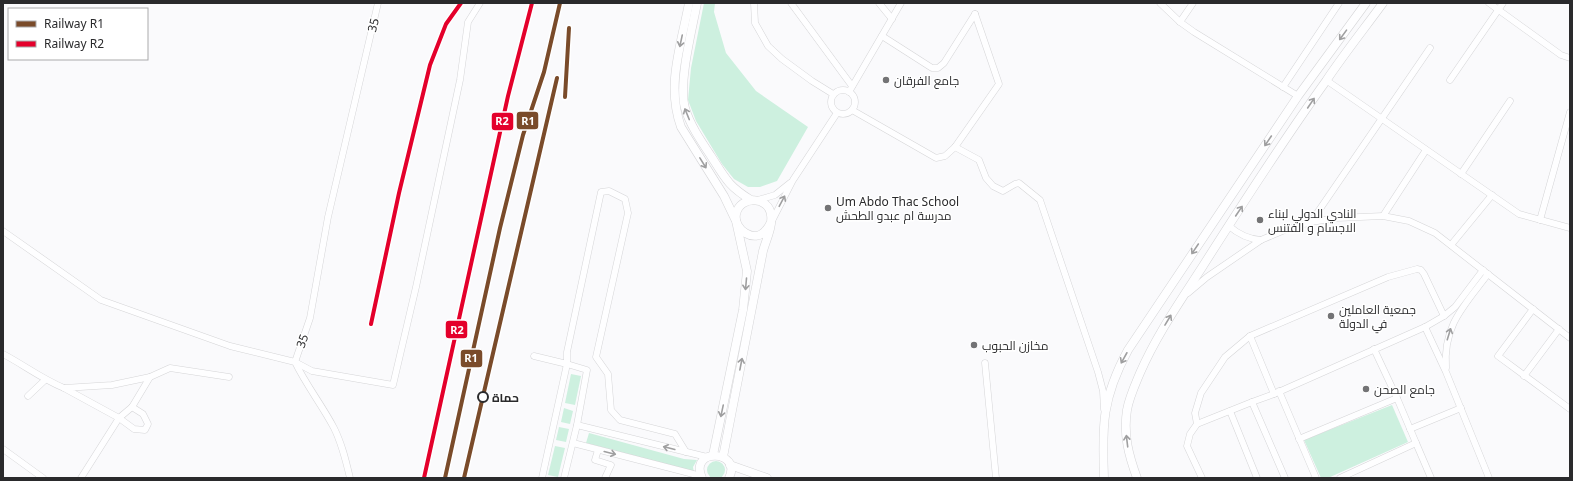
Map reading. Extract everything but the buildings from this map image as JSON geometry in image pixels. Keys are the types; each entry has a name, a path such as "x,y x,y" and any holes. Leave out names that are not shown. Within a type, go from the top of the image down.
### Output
{"main road":[{"path":"688,3 676,63 674,90 677,115 681,128 724,196 740,229 745,234 753,236 761,234 766,230 771,222"},
{"path":"697,3 684,76 684,107 702,143 728,184 738,192 764,203 771,214 771,222 763,251 723,457"},
{"path":"1104,478 1102,437 1104,415 1110,388 1128,350 1298,96 1366,3"},
{"path":"1137,478 1129,456 1126,441 1127,410 1131,395 1147,359 1169,318 1229,226 1326,80 1383,3"},
{"path":"702,477 700,472 702,463 710,456 743,310 747,271 736,221 736,213 740,206 745,202 755,200"},
{"path":"710,456 723,457 730,465 768,478"},
{"path":"729,478 731,470 730,465"}],"street":[{"name":"35","path":"3,231 101,300 230,346 294,362 310,318 328,217 378,3"},
{"path":"294,362 312,371 393,385 416,287 460,80 468,22 480,3"},
{"path":"754,3 755,23 768,46 782,59 833,94"},
{"path":"792,3 850,89 854,100 852,110 843,114 836,113 831,104 833,94"},
{"path":"879,3 892,19"},
{"path":"850,89 901,3"},
{"path":"1160,3 1180,22 1298,96"},
{"path":"1180,22 1193,3"},
{"path":"1283,87 1339,3"},
{"path":"1489,3 1561,55 1570,58"},
{"path":"1450,80 1503,3"},
{"path":"852,110 936,158 945,156 956,147 999,84 975,14 944,63 938,68 932,68 882,36"},
{"path":"1311,222 1430,48"},
{"path":"1326,80 1519,214 1570,228"},
{"path":"833,94 841,90 850,89"},
{"path":"1461,174 1510,101"},
{"path":"1540,220 1570,112"},
{"path":"771,222 793,180 836,113"},
{"path":"956,147 980,160 986,178 993,186 1003,191 1014,184 1019,183 1040,200 1098,372 1103,391 1104,415"},
{"path":"1383,216 1426,150"},
{"path":"755,200 775,195 793,180"},
{"path":"542,478 567,364 567,352 601,192 609,191 625,199 628,212 596,357 608,374 611,410 620,420 675,434 686,452"},
{"path":"1451,245 1492,195"},
{"path":"1184,296 1207,277 1261,240 1311,222 1337,218 1383,216 1409,221 1436,233 1570,338"},
{"path":"1229,226 1251,239 1261,240"},
{"path":"1197,424 1195,414 1201,393 1225,357 1250,336 1388,277 1417,269 1421,270 1424,274 1444,316"},
{"path":"1202,478 1187,446 1190,434 1197,424 1277,393 1425,327 1444,316 1454,307 1483,270"},
{"path":"1446,372 1446,350 1450,329 1454,320 1488,274"},
{"path":"1533,309 1498,356 1570,409"},
{"path":"1425,327 1446,372 1489,478"},
{"path":"1524,376 1559,329"},
{"path":"1250,336 1300,439 1316,478"},
{"path":"1374,349 1397,398 1431,478"},
{"path":"3,354 25,365 45,380 64,388 119,418 134,429 145,430 148,424 143,414 132,407"},
{"path":"534,356 587,370 577,425 564,478"},
{"path":"294,362 304,381 334,428 346,458 350,478"},
{"path":"985,364 996,478"},
{"path":"64,388 112,385 150,377 170,368 229,377"},
{"path":"81,478 119,418 132,407 150,377"},
{"path":"28,396 45,380"},
{"path":"1300,439 1397,398"},
{"path":"1252,402 1286,478"},
{"path":"1410,429 1461,408"},
{"path":"1230,411 1257,478"},
{"path":"577,425 686,452 710,456"},
{"path":"573,443 702,477"},
{"path":"1340,478 1416,443"},
{"path":"3,449 43,478"},
{"path":"598,450 595,460 611,465 605,478"}],"green space":[{"path":"704,3 715,3 714,12 726,53 756,91 808,127 777,181 760,187 748,187 734,179 722,164 696,121 688,100 691,68"},
{"path":"571,374 581,376 575,405 565,403"},
{"path":"1392,405 1408,442 1328,478 1321,478 1304,440"},
{"path":"564,408 573,411 570,424 561,422"},
{"path":"559,427 569,429 566,442 556,440"},
{"path":"589,433 684,459 697,460 693,467 694,473 682,468 586,443"},
{"path":"555,446 565,448 558,477 548,475"},
{"path":"716,461 722,464 725,470 722,476 716,479 710,476 707,470 710,464"}],"rail line":[{"name":"R2","path":"371,324 399,193 430,65 446,24 461,3"},
{"name":"R2","path":"424,478 508,96 532,3"},
{"name":"R1","path":"445,478 500,228 523,135 544,72 560,3"},
{"name":"R1","path":"565,97 569,28"},
{"name":"R1","path":"464,478 557,78"}],"place":[{"name":"جامع الفرقان","path":"886,80"},
{"name":"Um Abdo Thac School مدرسة ام عبدو الطحش","path":"828,208"},
{"name":"النادي الدولي لبناء الاجسام و الفتنس","path":"1260,220"},
{"name":"جمعية العاملين في الدولة","path":"1331,316"},
{"name":"مخازن الحبوب","path":"974,345"},
{"name":"جامع الصحن","path":"1366,389"},
{"name":"حماة","path":"483,397"}]}
